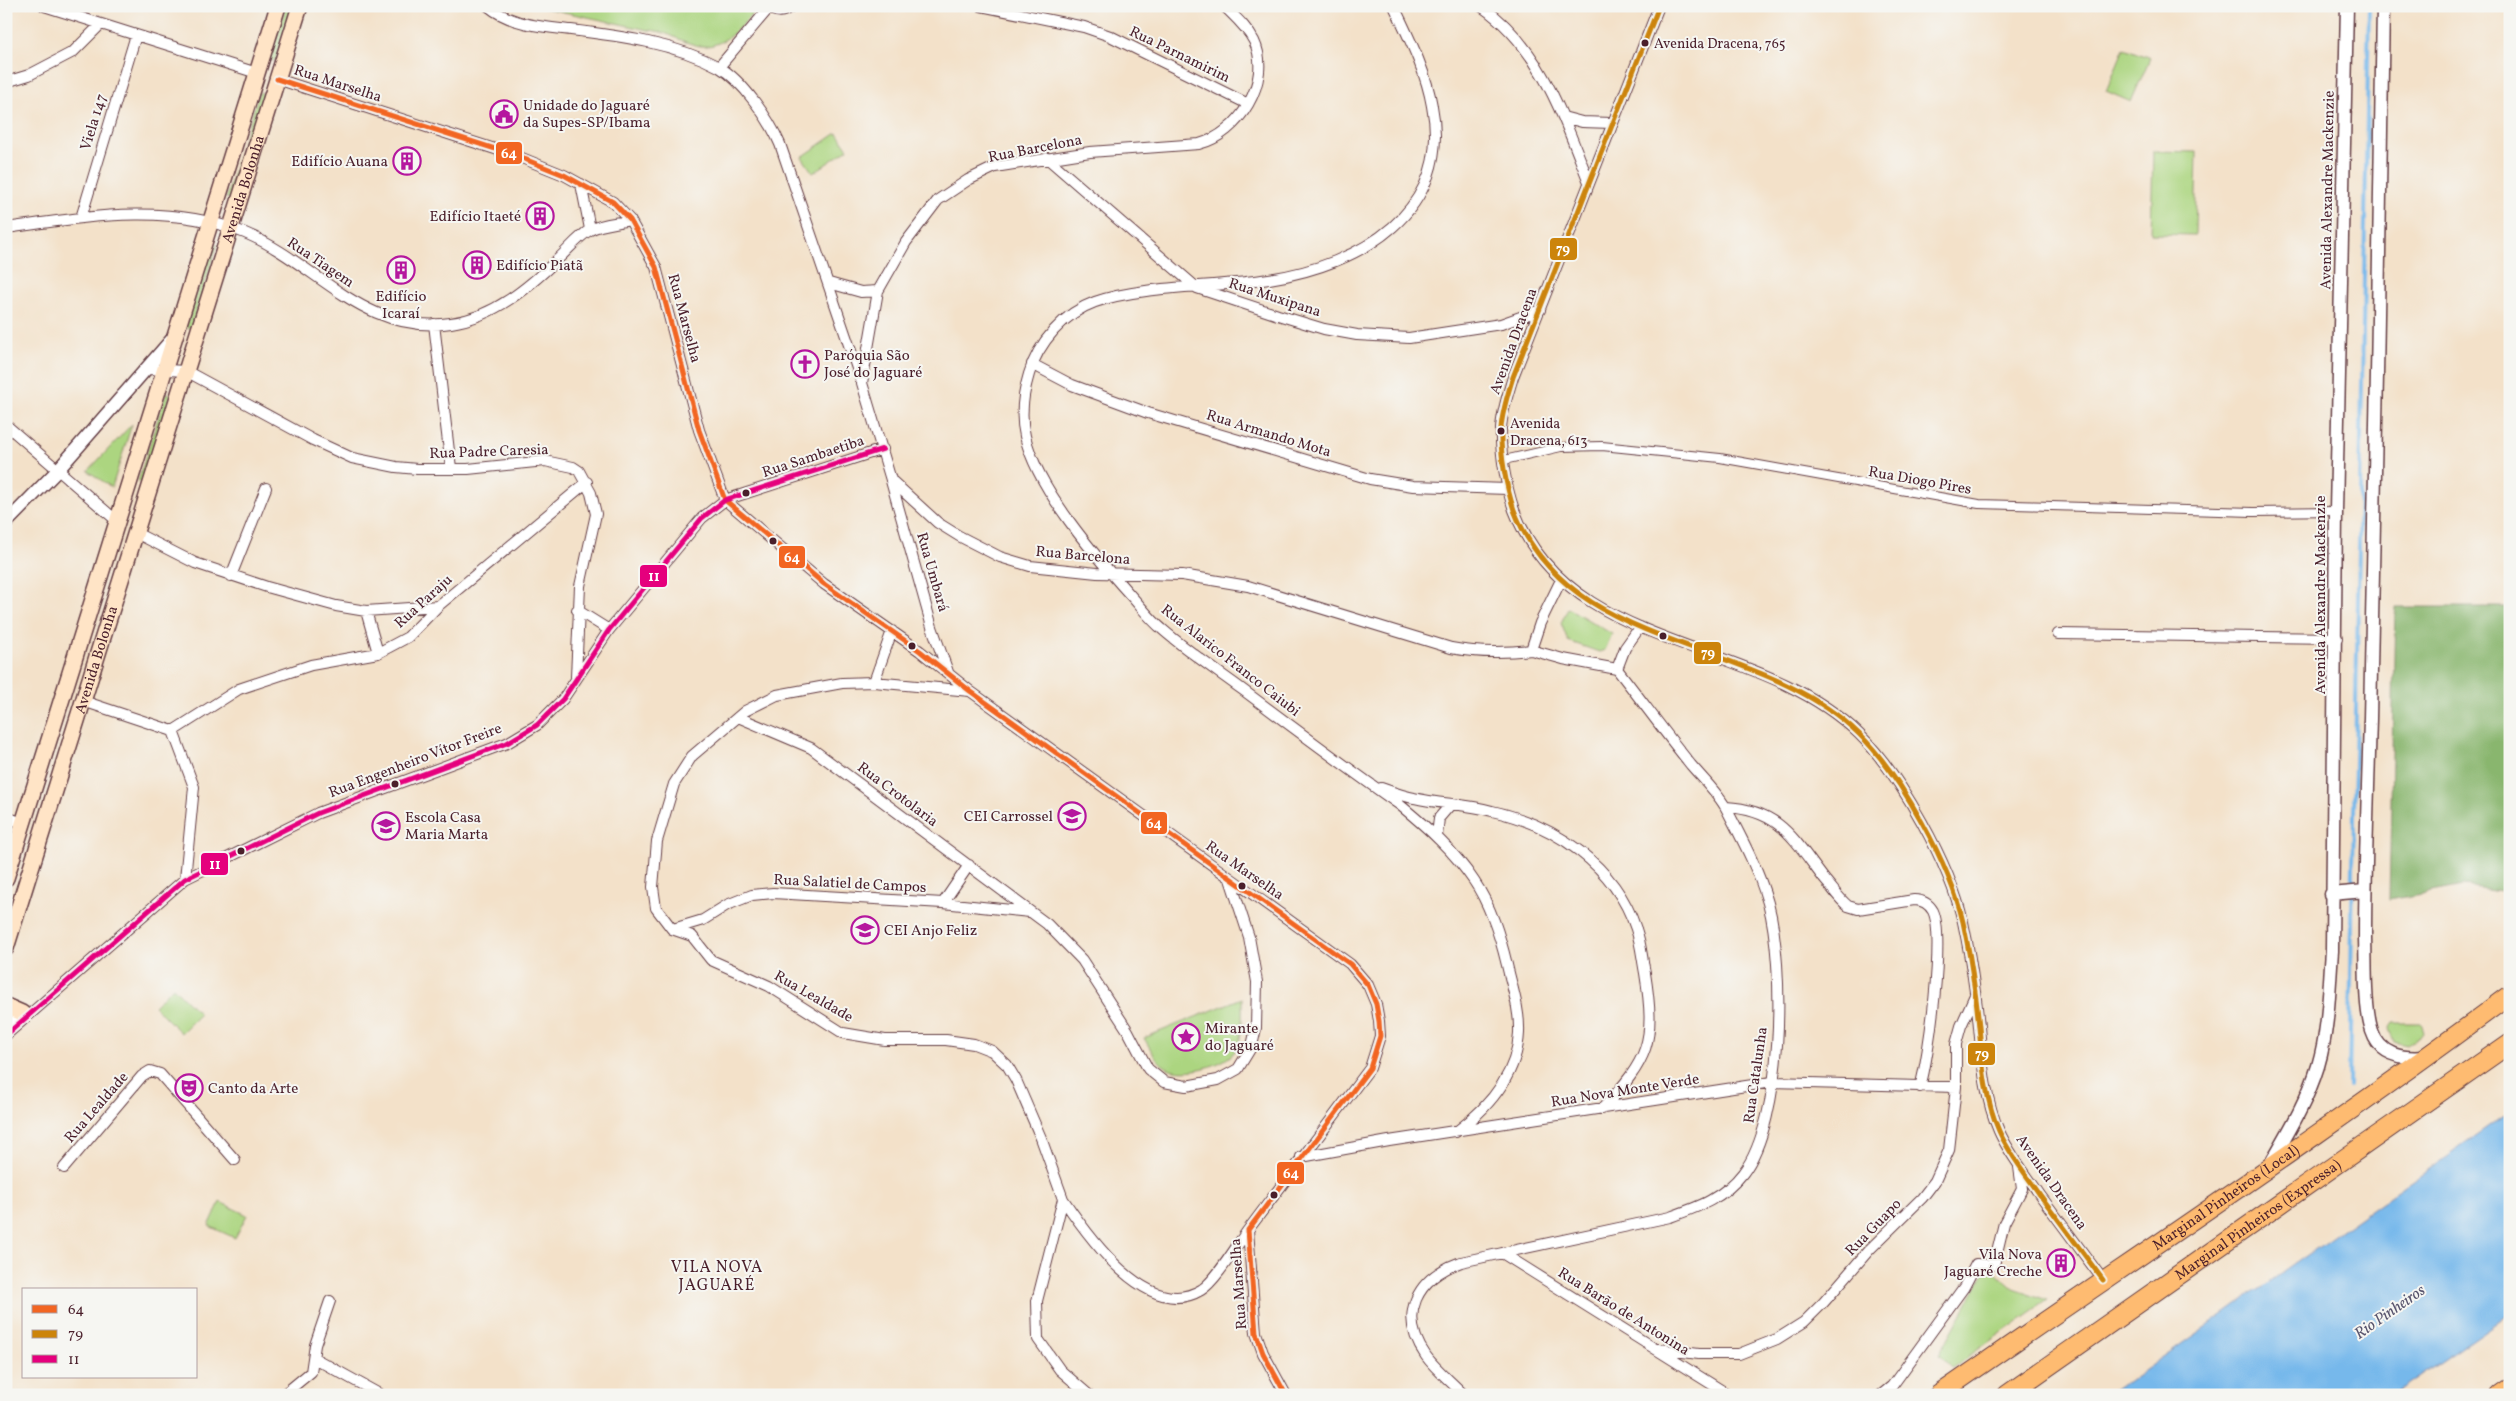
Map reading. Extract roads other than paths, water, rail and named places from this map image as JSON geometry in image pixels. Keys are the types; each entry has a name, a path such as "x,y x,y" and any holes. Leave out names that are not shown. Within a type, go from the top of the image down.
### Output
{"highway":[{"name":"Marginal Pinheiros (Local)","path":"1938,1395 2266,1170 2428,1056 2510,994"},
{"name":"Marginal Pinheiros (Expressa)","path":"2007,1395 2509,1043"},
{"path":"2500,1395 2510,1388"}],"main road":[{"name":"Avenida Bolonha","path":"6,878 278,6"},
{"name":"Avenida Bolonha","path":"6,948 300,6"},
{"path":"6,1006 22,1013"}],"street":[{"path":"44,6 257,73"},
{"path":"488,6 504,17 516,21 637,39 686,54 718,67 741,86 760,108 775,132 829,283 862,384"},
{"path":"718,67 768,7 781,12 791,6"},
{"name":"Rua Parnamirim","path":"981,6 1084,27 1110,36 1248,104"},
{"name":"Rua Barcelona","path":"1224,6 1246,28 1258,53 1257,79 1248,104 1225,132 1212,141 1047,158 995,167 968,180 938,200 906,242 878,290 862,384 891,480 938,523 1000,556 1030,566 1111,574 1182,575 1219,579 1302,601 1451,648 1469,651 1505,652 1530,650 1563,659 1617,669"},
{"name":"Rua Alarico Franco Caiubi","path":"1394,6 1420,62 1432,103 1434,119 1432,164 1428,181 1418,197 1390,231 1346,259 1272,279 1142,292 1094,302 1070,315 1051,333 1032,364 1023,398 1022,417 1029,451 1041,478 1053,497 1111,574 1160,628 1373,786 1437,836 1474,880 1491,914 1515,1001 1519,1032 1515,1052 1501,1086 1479,1115 1456,1132"},
{"path":"1481,6 1502,21 1541,72 1563,117 1588,182"},
{"path":"1499,6 1502,21"},
{"name":"Avenida Dracena","path":"1659,6 1588,182 1513,377 1506,403 1501,429 1504,460 1508,489 1522,530 1561,580 1594,604 1622,621 1784,682 1818,700 1860,735 1883,762 1921,820 1942,865 1963,920 1975,994 1981,1050 1991,1107 1999,1131 2019,1166 2103,1280"},
{"name":"Avenida Alexandre Mackenzie","path":"2266,1170 2295,1122 2318,1065 2328,1001 2332,951 2330,894 2337,638 2336,511 2347,6"},
{"path":"2383,6 2374,562 2365,892 2366,965 2372,1030 2376,1040 2393,1055 2408,1058 2428,1056"},
{"path":"6,82 29,75 74,52 101,24"},
{"name":"Viela 147","path":"81,218 136,35"},
{"name":"Rua Marselha","path":"277,79 517,156 581,184 613,202 630,220 656,267 699,430 725,500 824,584 892,631 948,672 970,691 1350,964 1368,985 1376,1004 1380,1036 1370,1068 1301,1157 1248,1230 1256,1333 1262,1353 1286,1395"},
{"path":"1563,117 1588,122 1612,123"},
{"name":"Rua Muxipana","path":"1047,158 1197,288 1324,329 1375,336 1424,337 1501,324 1540,310"},
{"path":"581,184 590,229 630,220"},
{"name":"Rua Tiagem","path":"6,228 120,214 154,214 210,224 244,233 296,260 347,298 369,311 401,321 434,324 469,319 504,304 548,268 590,229"},
{"path":"829,283 860,292 878,290"},
{"path":"434,324 451,468"},
{"path":"6,523 57,471 176,335"},
{"name":"Rua Armando Mota","path":"1032,364 1072,385 1148,413 1370,479 1413,486 1508,489"},
{"path":"148,369 186,371"},
{"name":"Rua Padre Caresia","path":"186,371 313,440 352,458 396,467 468,469 545,461 573,467 579,471 587,482 595,503 596,519 585,560 577,610 576,676"},
{"path":"6,426 117,521"},
{"name":"Rua Diogo Pires","path":"1504,460 1561,447 1602,446 1634,451 1720,458 1979,504 2252,512 2336,511"},
{"name":"Rua Sambaetiba","path":"725,500 883,449"},
{"name":"Rua Umbará","path":"891,480 932,627 948,672"},
{"name":"Rua Paraju","path":"173,731 239,689 311,665 378,653 408,637 438,606 587,482"},
{"path":"231,576 266,488"},
{"name":"Rua Engenheiro Vítor Freire","path":"6,1036 185,879 318,813 507,743 537,725 563,699 576,676 609,630 702,518 725,500"},
{"path":"136,532 195,563 231,576 336,606 366,611 438,606"},
{"path":"1530,650 1540,622 1561,580"},
{"path":"577,610 609,630"},
{"path":"366,611 371,634 378,653"},
{"path":"1617,669 1625,648 1640,627"},
{"path":"874,682 892,631"},
{"path":"2058,634 2337,638"},
{"name":"Rua Catalunha","path":"1464,1395 1427,1356 1419,1344 1412,1319 1415,1301 1420,1290 1427,1282 1447,1267 1502,1253 1670,1217 1713,1200 1738,1178 1754,1154 1767,1115 1772,1082 1779,970 1775,934 1768,902 1755,867 1726,807 1617,669"},
{"name":"Rua Lealdade","path":"970,691 874,682 842,683 777,695 738,717 692,756 674,784 657,841 653,887 656,908 672,929 692,936 710,960 769,986 843,1033 885,1040 946,1040 974,1044 992,1052 1007,1064 1016,1080 1063,1199 1091,1236 1133,1282 1167,1296 1183,1296 1206,1286 1248,1230"},
{"path":"83,701 173,731 194,787 185,879"},
{"name":"Rua Crotolaria","path":"738,717 811,748 1031,912"},
{"path":"1373,786 1414,798 1492,810 1546,829 1591,860 1611,881 1629,912 1640,942 1650,1011 1650,1037 1635,1072 1602,1109"},
{"path":"1437,836 1438,818 1451,804"},
{"path":"1726,807 1756,811 1774,820 1790,836 1848,906 1858,909 1914,900 1923,902 1932,909 1937,936 1936,972 1930,1034 1920,1087"},
{"path":"6,817 23,823"},
{"name":"Rua Salatiel de Campos","path":"943,903 968,865"},
{"path":"1031,912 1047,924 1082,960 1128,1032 1139,1055 1156,1077 1175,1085 1204,1084 1230,1074 1243,1063 1252,1046 1256,1028 1257,982 1249,937 1230,879"},
{"path":"2330,894 2365,892"},
{"name":"Rua Salatiel de Campos","path":"672,929 703,920 727,905 752,895 773,893 943,903 1031,912"},
{"name":"Rua Guapo","path":"1658,1350 1699,1354 1739,1354 1777,1340 1804,1322 1824,1302 1868,1250 1922,1198 1935,1181 1949,1150 1956,1086 1956,1044 1961,1026 1975,994"},
{"name":"Rua Engenheiro Vítor Freire","path":"6,1022 39,1006"},
{"name":"Rua Lealdade","path":"64,1168 142,1076 150,1071 155,1071 235,1160"},
{"name":"Rua Nova Monte Verde","path":"1301,1157 1772,1082 1920,1087 1956,1086"},
{"path":"1881,1395 1892,1386 1964,1287 1976,1264 1994,1264 2004,1223 2022,1189 2019,1166"},
{"path":"1063,1199 1037,1302 1038,1339 1060,1370 1089,1395"},
{"name":"Rua Barão de Antonina","path":"1502,1253 1729,1395"},
{"path":"282,1395 311,1372 315,1345 330,1301"},
{"path":"314,1358 381,1395"}],"water":[{"name":"Rio Pinheiros","path":"2510,1112 2510,1314 2393,1395 2109,1395"}],"waterway":[{"path":"2349,1085 2369,6"}],"place":[{"name":"Avenida Dracena, 765","path":"1645,43"},
{"name":"Unidade do Jaguaré da Supes-SP/Ibama","path":"504,114"},
{"name":"Edifício Auana","path":"407,161"},
{"name":"Edifício Itaeté","path":"540,216"},
{"name":"Edifício Piatã","path":"477,265"},
{"name":"Edifício Icaraí","path":"401,270"},
{"name":"Paróquia São José do Jaguaré","path":"805,364"},
{"name":"Avenida Dracena, 613","path":"1501,431"},
{"name":"CEI Carrossel","path":"1072,816"},
{"name":"Escola Casa Maria Marta","path":"386,826"},
{"name":"CEI Anjo Feliz","path":"865,930"},
{"name":"Mirante do Jaguaré","path":"1186,1037"},
{"name":"Canto da Arte","path":"189,1088"},
{"name":"Vila Nova Jaguaré Creche","path":"2061,1263"}],"district":[{"name":"VILA NOVA JAGUARÉ","path":"717,1275"}]}
